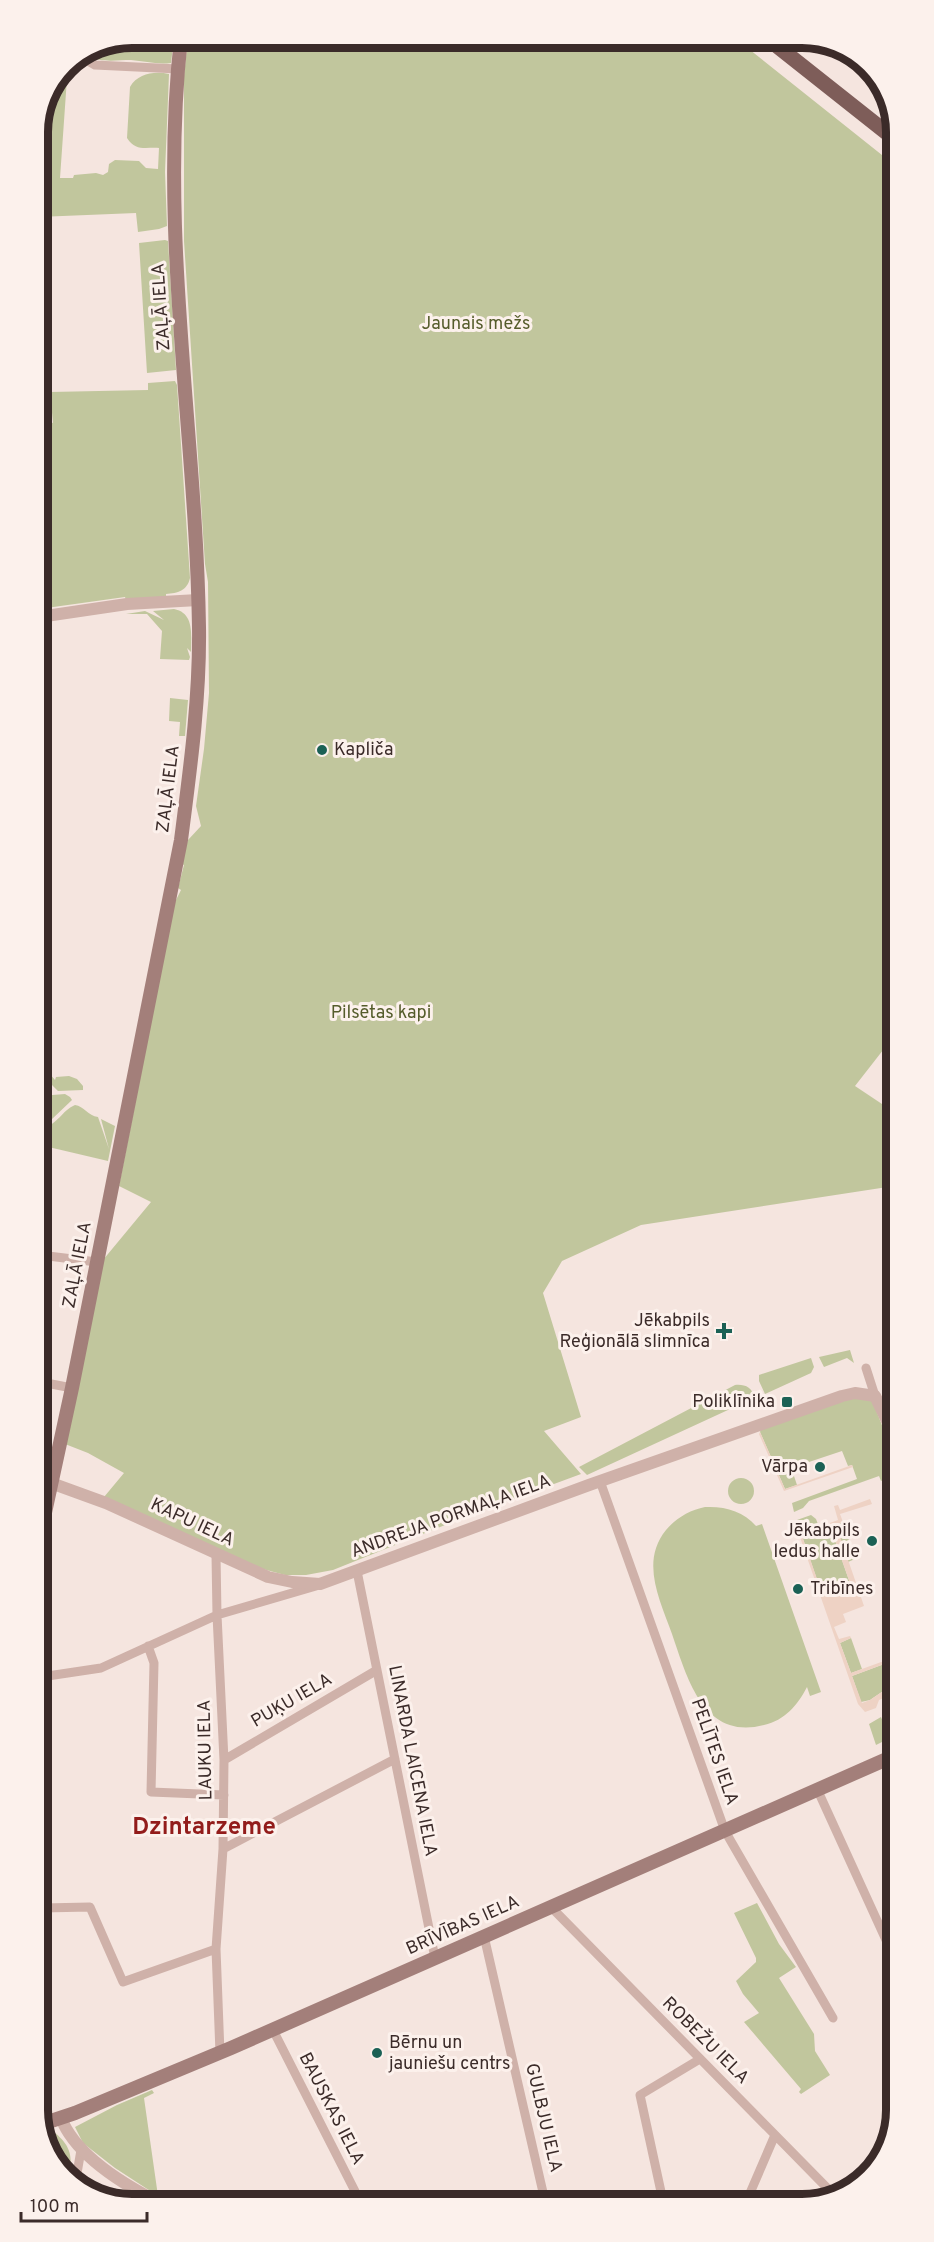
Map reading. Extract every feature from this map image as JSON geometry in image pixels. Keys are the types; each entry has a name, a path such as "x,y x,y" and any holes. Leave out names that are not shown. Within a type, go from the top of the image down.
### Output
{"main road":[{"name":"ZAĻĀ IELA","path":"48,1498 181,840 195,720 198,600 175,235 174,134 180,48"},
{"path":"780,48 886,131"},
{"name":"BRĪVĪBAS IELA","path":"49,2122 220,2053 886,1760"}],"street":[{"path":"88,61 95,64 178,69"},
{"path":"48,616 127,604 198,600"},
{"path":"48,1256 97,1262"},
{"path":"866,1368 875,1396 886,1419"},
{"path":"48,1383 72,1388"},
{"name":"ANDREJA PORMAĻA IELA","path":"48,1676 101,1668 217,1615 320,1584 600,1481 843,1396 855,1393 875,1396"},
{"name":"PELĪTES IELA","path":"600,1481 725,1831 832,2018"},
{"name":"KAPU IELA","path":"51,1483 106,1503 268,1577 320,1584"},
{"name":"LAUKU IELA","path":"216,1555 224,1760 223,1850 216,1949 220,2053"},
{"name":"LINARDA LAICENA IELA","path":"357,1571 435,1958"},
{"path":"148,1646 154,1663 151,1792 224,1795"},
{"name":"PUĶU IELA","path":"224,1760 377,1670"},
{"path":"223,1850 395,1759"},
{"path":"818,1791 886,1940"},
{"name":"ROBEŽU IELA","path":"551,1906 829,2190"},
{"path":"48,1908 90,1907 123,1982 216,1949"},
{"name":"GULBJU IELA","path":"484,1936 543,2194"},
{"name":"BAUSKAS IELA","path":"273,2030 356,2194"},
{"path":"661,2194 640,2096 700,2060"},
{"path":"61,2118 70,2137 81,2150 145,2194"},
{"path":"750,2194 775,2135"},
{"path":"77,2173 81,2150"}],"green space":[{"path":"173,48 171,63 93,58 105,52 121,49"},
{"name":"Jaunais mežs","path":"187,48 748,48 886,158 886,1046 855,1086 886,1107 886,1187 641,1225 562,1261 543,1293 581,1417 544,1431 581,1474 470,1515 333,1570 306,1575 285,1575 259,1568 104,1497 124,1473 88,1453 65,1444 103,1260 151,1202 119,1186 174,904 181,890 178,888 184,865 180,863 188,840 201,826 196,806 209,693 208,582 184,241 184,76"},
{"path":"147,74 169,74 165,172 167,226 138,232 136,213 48,217 48,126 57,95 67,79 60,178 96,173 103,175 108,172 109,164 115,160 139,161 146,168 158,169 159,148 138,147 127,138 130,87 133,82"},
{"path":"168,241 176,370 147,373 139,243"},
{"path":"175,381 177,385 190,578 187,586 178,592 166,594 166,597 126,600 125,597 48,608 48,421 53,423 50,392 148,390 148,383"},
{"path":"174,609 181,611 189,620 191,652 187,648 189,660 160,659 162,631 147,614 126,614 145,611 164,620 153,611"},
{"path":"170,698 188,700 185,736 179,736 180,722 169,721"},
{"path":"49,1073 55,1080 56,1077 69,1076 77,1079 83,1086 83,1090 58,1091 52,1085 48,1087"},
{"path":"65,1094 72,1100 48,1122 48,1095"},
{"path":"75,1105 98,1117 109,1149 101,1119 115,1126 108,1161 48,1147 48,1126"},
{"path":"850,1350 854,1363 847,1358 824,1367 819,1357"},
{"path":"811,1358 814,1367 811,1373 765,1394 759,1381 759,1375"},
{"path":"735,1385 748,1387 754,1398 587,1475 579,1467"},
{"path":"855,1397 872,1400 886,1435 886,1478 881,1481 879,1476 809,1501 803,1508 794,1512 792,1503 857,1479 852,1465 848,1466 842,1451 791,1468 790,1471 797,1485 785,1489 760,1432 761,1429"},
{"path":"741,1478 750,1482 754,1491 750,1500 741,1504 732,1500 728,1491 732,1482"},
{"path":"705,1507 733,1510 756,1526 762,1524 821,1692 810,1696 807,1687 790,1711 771,1723 743,1727 726,1724 712,1715 701,1702 684,1669 658,1595 653,1568 658,1542 666,1530 679,1518"},
{"path":"811,1515 816,1519 819,1527 801,1533 797,1520"},
{"path":"843,1522 855,1559 848,1562 836,1525"},
{"path":"830,1526 851,1586 823,1597 802,1536"},
{"path":"851,1638 862,1669 851,1673 840,1643"},
{"path":"886,1663 886,1689 870,1700 861,1702 852,1676"},
{"path":"881,1717 886,1729 886,1740 876,1745 869,1724"},
{"path":"757,1903 779,1944 796,1967 779,1978 814,2034 815,2051 830,2075 801,2094 799,2092 801,2089 744,2022 759,2013 743,1994 736,1981 756,1962 756,1958 734,1913"},
{"path":"152,2090 154,2093 144,2098 158,2194 115,2168 83,2143 75,2127"},
{"path":"51,2131 67,2147 71,2167 59,2152"}],"shaded area":[{"path":"760,1432 785,1489 852,1465 853,1467 784,1491"},
{"path":"870,1499 872,1504 840,1514 843,1522 836,1525 864,1606 843,1614 846,1622 834,1627 839,1639 850,1636 851,1638 840,1643 851,1673 886,1660 886,1663 852,1676 862,1703 886,1689 886,1697 879,1700 876,1708 865,1712 858,1704 795,1523 797,1520 802,1533 838,1520 834,1506 838,1505 840,1510","holes":["830,1526 851,1586 823,1596 802,1536"]}],"place":[{"name":"Kapliča","path":"322,750"},
{"name":"Jēkabpils Reģionālā slimnīca","path":"724,1331"},
{"name":"Poliklīnika","path":"787,1402"},
{"name":"Vārpa","path":"820,1467"},
{"name":"Jēkabpils ledus halle","path":"872,1541"},
{"name":"Tribīnes","path":"798,1589"},
{"name":"Bērnu un jauniešu centrs","path":"377,2053"}],"district":[{"name":"Dzintarzeme","path":"204,1828"}],"park label":[{"name":"Pilsētas kapi","path":"381,1013"}]}
